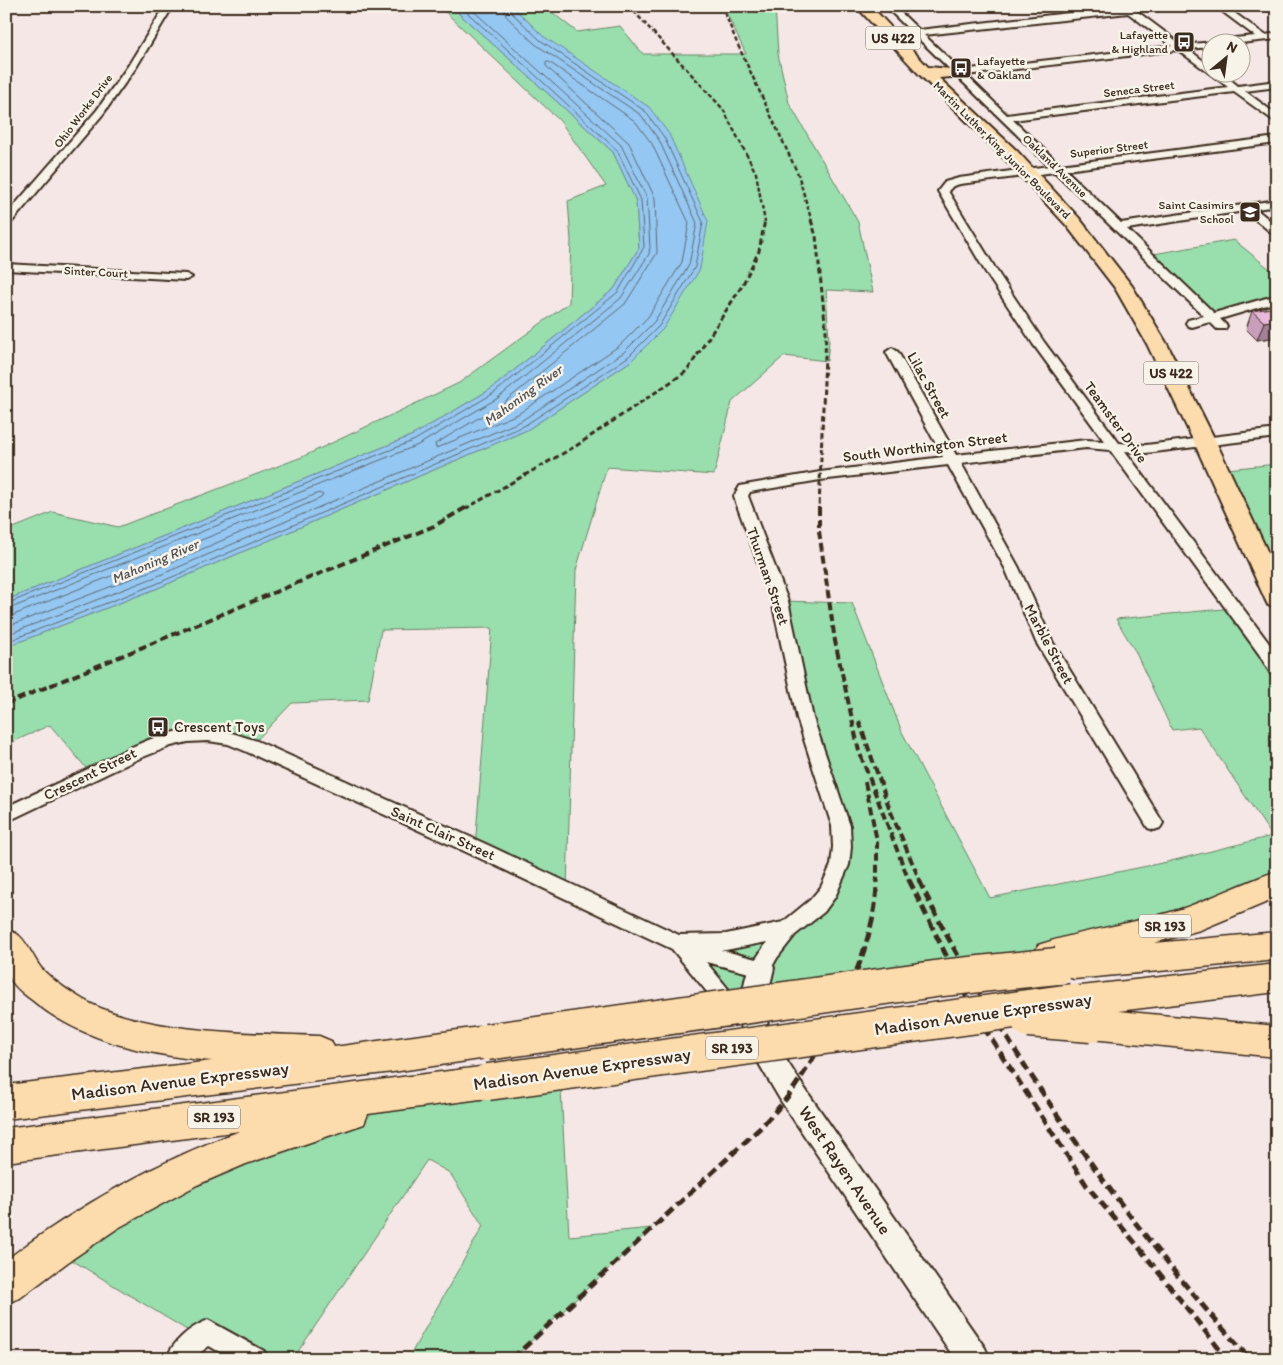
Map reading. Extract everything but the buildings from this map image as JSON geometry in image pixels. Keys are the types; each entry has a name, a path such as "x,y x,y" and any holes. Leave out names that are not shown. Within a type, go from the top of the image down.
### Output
{"highway":[{"name":"SR 193","path":"1053,961 1188,920 1277,884"},
{"path":"6,944 26,973 41,989 80,1015 132,1034 199,1045 393,1056"},
{"name":"Madison Avenue Expressway","path":"6,1102 393,1056 1053,961 1277,946"},
{"name":"Madison Avenue Expressway","path":"6,1145 488,1082 975,1014 1082,1013 1277,978"},
{"name":"SR 193","path":"1082,1013 1277,1042"},
{"path":"6,1284 52,1248 114,1209 192,1169 275,1136 421,1090"}],"main road":[{"name":"Martin Luther King Junior Boulevard","path":"863,6 923,70 1026,172 1077,227 1123,286 1157,344 1205,442 1277,599"},
{"path":"923,70 938,73 958,72"}],"street":[{"name":"Ohio Works Drive","path":"6,222 100,112 132,66 169,6"},
{"name":"Oakland Avenue","path":"889,6 1216,322"},
{"path":"1219,6 1264,38"},
{"path":"917,33 1127,8 1200,63"},
{"path":"1250,39 1277,36"},
{"path":"958,72 1200,45"},
{"path":"1227,82 1277,120"},
{"name":"Seneca Street","path":"1005,118 1277,84"},
{"name":"Superior Street","path":"946,186 959,181 1277,140"},
{"name":"Teamster Drive","path":"946,186 943,194 1018,314 1265,650 1277,670"},
{"path":"1117,227 1277,203"},
{"path":"1248,208 1277,232"},
{"name":"Sinter Court","path":"6,267 186,277"},
{"path":"1192,323 1216,322 1277,298"},
{"name":"Lilac Street","path":"892,352 953,460"},
{"name":"South Worthington Street","path":"742,493 745,489 753,487 809,478 1086,444 1146,449 1277,433"},
{"name":"Marble Street","path":"953,460 1012,568 1044,642 1154,822"},
{"name":"Thurman Street","path":"742,493 742,500 780,601 805,718 841,826 842,847 838,870 828,892 817,906 797,924 788,929"},
{"name":"Crescent Street","path":"6,815 141,749 183,736 206,735"},
{"name":"Saint Clair Street","path":"206,735 225,737 242,742 723,961 761,968"},
{"path":"678,942 726,942 788,929"},
{"path":"754,1032 757,985 761,968 770,952 788,929"},
{"name":"Saint Clair Street","path":"678,942 754,1032"},
{"name":"West Rayen Avenue","path":"754,1032 791,1092 974,1359"},
{"path":"178,1359 184,1349 208,1332 256,1359"}],"green space":[{"path":"439,6 454,6 456,11 613,152 636,201 639,248 614,289 491,389 413,435 6,600 6,531 53,512 118,527 302,457 459,383 569,303 571,240 568,201 606,186 560,121"},
{"path":"512,6 544,6 577,32 620,26 643,54 746,54 723,6 775,6 778,54 789,103 858,222 873,292 826,290 829,341 827,361 784,356 732,402 714,475 607,467 576,570 567,890 475,848 492,628 381,630 368,700 292,703 251,746 196,735 92,775 50,725 6,745 6,647 158,588 527,430 631,361 700,269 543,36"},
{"path":"1234,240 1277,275 1277,298 1212,317 1148,255"},
{"path":"1277,464 1277,599 1217,470"},
{"path":"780,601 852,603 902,732 990,898 1167,862 1272,836 1199,727 1172,730 1135,651 1116,619 1234,608 1277,670 1277,884 1118,940 756,1004 754,1032 677,943 788,929 817,906 842,847"},
{"path":"560,1072 569,1236 652,1228 512,1359 408,1359 483,1226 450,1173 427,1160 293,1359 256,1359 200,1338 52,1248 114,1209 421,1090"}],"water":[{"name":"Mahoning River","path":"454,6 512,6 543,36 649,107 669,134 708,221 700,269 663,329 631,361 527,430 158,588 6,647 6,600 413,435 491,389 614,289 639,248 636,201 613,152 456,11"}],"railway":[{"path":"629,6 723,109 756,173 765,221"},
{"path":"722,6 737,43 798,174 812,222"},
{"path":"811,220 816,236 826,331 819,509"},
{"path":"465,509 576,446 687,371 742,286 759,251 765,221"},
{"path":"6,704 434,526 467,507"},
{"path":"819,509 819,531 835,641 859,751 909,881"},
{"path":"859,721 890,810 920,881"},
{"path":"865,782 877,841 877,880"},
{"path":"512,1359 759,1129 788,1096 821,1045 860,962 875,906 877,880"},
{"path":"909,880 975,1014 1087,1186 1137,1245 1227,1359"},
{"path":"919,880 969,974 1058,1116 1150,1241 1250,1359"}],"place":[{"name":"Lafayette & Highland","path":"1184,42"},
{"name":"Lafayette & Oakland","path":"961,68"},
{"name":"Saint Casimirs School","path":"1250,212"},
{"name":"Crescent Toys","path":"158,727"}]}
